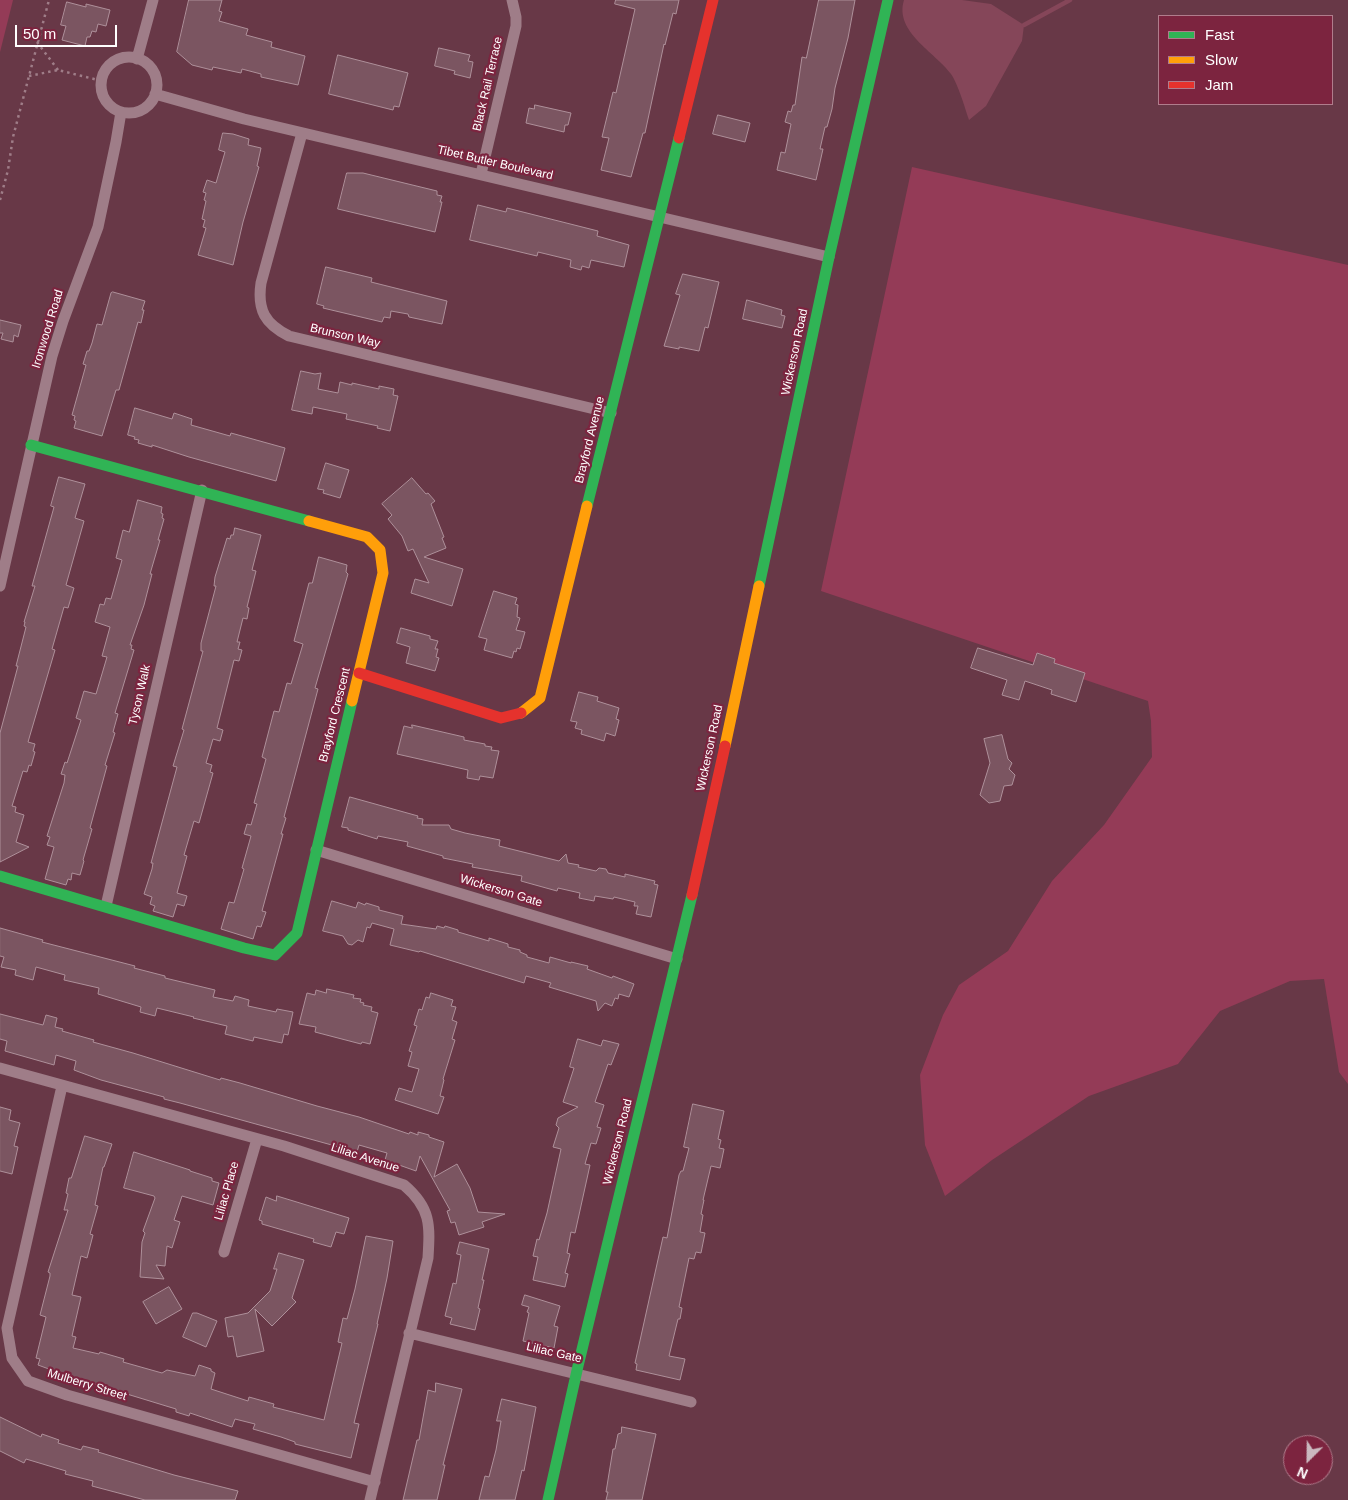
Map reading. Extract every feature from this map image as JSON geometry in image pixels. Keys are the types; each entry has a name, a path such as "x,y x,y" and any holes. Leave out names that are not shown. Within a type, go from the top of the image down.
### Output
{"street":[{"path":"137,59 154,0"},
{"name":"Black Rail Terrace","path":"481,174 516,26 512,0"},
{"name":"Brayford Avenue","path":"359,673 501,718 520,714 540,698 713,0"},
{"name":"Wickerson Road","path":"548,1500 576,1373 677,959 725,747 829,257 888,0"},
{"path":"125,58 137,59 146,64 155,76 157,84 155,94 150,103 140,111 134,113 121,112 108,104 104,98 102,81 106,70 117,60 125,58"},
{"name":"Tibet Butler Boulevard","path":"155,94 244,119 829,257"},
{"name":"Ironwood Road","path":"0,586 52,356 98,227 121,112"},
{"name":"Brunson Way","path":"302,133 259,296 262,309 268,321 277,330 289,336 611,413"},
{"name":"Brayford Crescent","path":"0,876 244,948 276,955 297,933 383,573 380,550 367,537 202,490 31,445"},
{"name":"Tyson Walk","path":"106,906 202,490"},
{"name":"Wickerson Gate","path":"316,850 677,959"},
{"name":"Liliac Avenue","path":"0,1068 257,1139 404,1185 417,1196 425,1211 430,1230 428,1258 370,1500"},
{"name":"Mulberry Street","path":"62,1086 7,1328 12,1358 28,1381 67,1395 374,1482"},
{"name":"Liliac Place","path":"224,1252 257,1139"},
{"name":"Liliac Gate","path":"410,1333 691,1402"}],"path":[{"path":"0,200 8,170 13,137 48,0"},
{"path":"37,42 58,70"},
{"path":"29,76 58,70 102,81"}],"shaded area":[{"path":"0,0 13,0 0,52"},
{"path":"904,0 962,0 991,4 1024,25 1022,41 986,106 969,120 954,78 910,32 902,11"},
{"path":"912,167 1348,265 1348,1084 1339,1072 1324,979 1290,981 1220,1011 1178,1064 1089,1096 992,1160 945,1196 925,1145 920,1075 943,1015 959,985 1008,951 1052,881 1104,825 1152,757 1151,721 1148,701 821,591"}],"building":[{"path":"189,0 222,0 219,11 222,12 219,21 248,29 246,35 272,42 271,47 305,56 298,85 261,77 261,74 242,69 241,73 213,67 212,70 192,65 177,52"},
{"path":"616,0 679,0 676,14 673,13 664,44 645,133 643,133 631,177 601,170 609,138 602,137 613,92 616,93 635,9 615,4"},
{"path":"819,0 855,0 832,109 827,127 825,127 820,149 823,149 816,180 777,170 781,152 785,153 791,124 785,122 788,111 791,112 793,105 795,105 802,57 806,58"},
{"path":"67,2 86,7 86,4 110,10 106,26 98,24 96,32 92,31 90,37 87,37 85,46 62,40 66,26 61,25"},
{"path":"439,48 470,55 468,61 473,62 470,78 454,74 455,71 435,66"},
{"path":"338,55 408,73 399,107 394,106 393,110 329,94"},
{"path":"535,105 571,113 564,132 526,123 529,108 534,109"},
{"path":"718,115 750,123 745,142 713,134"},
{"path":"223,133 249,139 248,145 261,148 257,166 259,167 233,265 198,255 206,228 203,227 205,220 202,219 206,201 204,200 206,193 203,192 207,180 216,183 225,152 219,150"},
{"path":"347,173 363,173 437,191 437,195 442,196 440,202 442,202 435,232 338,209"},
{"path":"478,205 506,212 507,208 598,231 597,236 629,245 624,267 591,260 589,268 582,266 581,270 570,267 571,260 538,252 537,256 470,240"},
{"path":"326,267 372,278 371,282 447,301 442,324 391,311 390,318 384,317 382,322 323,308 324,306 317,304"},
{"path":"683,274 719,282 708,328 705,327 699,351 664,346 680,295 676,294"},
{"path":"111,293 145,301 141,323 138,322 119,390 116,390 102,436 74,428 76,421 74,420 75,416 72,415 86,365 83,364 87,351 89,351 92,343 97,324 102,325"},
{"path":"747,300 782,310 781,315 785,316 782,328 743,319"},
{"path":"0,320 21,325 18,337 14,335 13,342 1,339 3,333 0,333"},
{"path":"301,371 315,374 321,373 318,389 338,393 340,382 379,389 379,386 394,389 393,395 398,396 390,431 377,428 378,426 346,419 347,414 313,407 312,414 292,410"},
{"path":"135,408 172,419 174,413 192,419 191,425 230,436 231,433 285,448 276,481 152,445 152,447 138,443 139,440 128,435"},
{"path":"326,463 349,470 340,498 323,493 324,490 318,489"},
{"path":"59,477 85,484 75,518 84,521 66,585 74,588 68,608 64,607 52,649 55,650 28,742 35,744 33,751 35,752 31,766 29,765 27,772 23,771 12,806 16,807 15,812 24,815 16,842 29,847 0,862 0,733 18,666 16,666 26,627 24,622 35,586 32,586 54,507 51,506"},
{"path":"412,478 435,501 431,504 444,537 442,538 446,548 424,557 463,569 452,606 411,593 415,579 429,583 413,549 408,551 402,536 388,519 392,515 382,504"},
{"path":"138,500 162,507 161,513 164,519 144,605 130,645 132,645 131,649 134,650 115,713 118,714 113,732 115,733 105,765 107,766 90,828 92,829 84,861 80,875 72,873 71,880 68,879 66,885 45,879 54,847 47,845 50,837 47,836 64,783 65,775 61,774 65,762 67,763 81,720 76,718 84,691 96,694 107,657 102,656 110,627 95,622 100,604 104,605 106,598 111,599 122,560 116,558 123,530 129,532"},
{"path":"235,528 261,535 252,570 256,571 247,607 249,608 247,619 243,618 237,642 240,642 238,649 242,650 239,661 234,660 217,728 223,730 220,741 213,739 206,763 212,765 210,772 213,773 199,823 194,821 184,855 187,856 177,893 187,896 184,906 177,904 173,917 153,911 155,906 150,904 152,897 144,894 177,767 173,766 184,730 182,729 203,651 201,651 201,643 216,586 214,586 215,577 227,538 230,539"},
{"path":"319,557 347,565 346,572 348,574 315,688 318,689 284,817 286,818 281,834 283,834 262,911 266,912 261,927 257,926 253,939 221,929 229,902 234,903 244,869 242,868 251,836 244,834 247,824 251,825 257,804 254,803 266,759 262,757 274,711 279,712 287,683 291,684 303,644 294,641 309,583 312,583"},
{"path":"494,591 517,598 515,604 518,605 517,617 520,618 516,630 525,632 520,649 517,648 516,652 514,651 512,658 484,650 487,639 479,637"},
{"path":"401,628 430,636 430,639 438,641 435,649 438,649 436,657 439,658 435,671 406,663 410,647 397,643"},
{"path":"978,648 1033,665 1037,653 1055,659 1054,663 1085,673 1076,702 1051,694 1052,690 1025,681 1019,700 1002,695 1007,680 971,668"},
{"path":"579,692 598,697 597,701 619,708 616,719 619,720 615,736 606,733 604,741 581,734 582,730 575,728 577,722 571,721"},
{"path":"412,725 464,737 464,740 485,744 485,746 492,747 491,750 499,751 493,778 480,776 479,780 467,778 468,770 397,754 404,726 412,728"},
{"path":"1002,735 1008,759 1012,763 1009,769 1015,775 1012,785 1004,786 1000,801 989,803 980,795 990,763 984,739"},
{"path":"350,797 418,816 417,818 423,819 422,825 449,825 451,829 500,840 499,846 559,861 566,854 568,863 579,865 578,867 596,871 599,868 606,869 608,873 625,877 625,874 655,881 654,884 658,885 651,917 636,914 638,906 634,906 635,902 614,897 613,899 595,896 594,901 579,898 580,893 558,888 557,891 521,881 522,876 472,867 473,864 443,858 443,856 407,846 408,842 378,836 377,839 348,830 348,828 342,827"},
{"path":"332,901 356,908 358,902 365,905 366,903 379,907 379,910 403,916 401,924 436,929 437,926 444,928 445,926 489,941 489,938 508,944 508,947 520,950 527,957 549,963 550,957 588,966 587,969 634,984 629,997 619,994 618,999 615,998 612,1006 605,1003 598,1011 596,1001 549,987 551,983 526,976 524,983 420,951 390,945 394,929 372,923 370,928 367,927 363,942 358,940 352,945 348,944 343,936 323,931"},
{"path":"0,928 43,940 42,942 135,966 134,968 165,976 165,978 215,990 213,997 233,1001 235,996 249,1000 248,1006 276,1012 277,1009 293,1012 288,1035 284,1034 282,1043 254,1037 253,1041 225,1034 227,1026 194,1017 157,1008 155,1016 140,1012 141,1007 98,994 99,988 64,980 65,975 36,967 33,980 15,975 16,970 1,967 4,957 0,956"},
{"path":"327,989 354,995 353,998 361,999 360,1002 364,1003 363,1005 372,1007 371,1011 378,1013 370,1044 362,1042 361,1044 315,1032 316,1027 299,1024 307,993 315,995 316,990 326,993"},
{"path":"431,993 453,1000 451,1006 456,1007 452,1020 457,1022 452,1039 455,1040 443,1079 440,1096 444,1097 438,1114 395,1100 399,1088 412,1092 419,1069 408,1066 412,1052 409,1051 417,1026 414,1025 419,1009 422,1010 426,997 429,998"},
{"path":"0,1014 43,1025 46,1015 57,1018 55,1027 63,1029 62,1031 94,1040 93,1042 220,1080 221,1078 240,1083 359,1117 409,1134 410,1132 418,1135 418,1132 429,1135 429,1137 444,1142 434,1177 457,1164 470,1188 478,1212 505,1214 482,1222 484,1227 459,1235 455,1222 451,1223 447,1211 450,1210 420,1156 416,1171 385,1160 387,1153 359,1145 357,1152 101,1080 74,1070 76,1061 56,1055 54,1065 5,1051 7,1041 0,1039"},
{"path":"578,1039 601,1046 603,1040 619,1044 611,1065 608,1064 595,1102 604,1105 597,1127 601,1128 596,1144 591,1143 585,1164 590,1165 575,1233 571,1232 567,1253 570,1254 565,1273 568,1274 565,1287 533,1280 538,1257 533,1256 547,1213 561,1149 553,1147 559,1128 556,1125 558,1118 578,1107 563,1102 574,1068 570,1067"},
{"path":"693,1104 724,1111 718,1139 721,1140 719,1148 724,1149 720,1168 711,1166 701,1214 703,1215 700,1232 705,1233 701,1253 696,1252 694,1259 689,1258 679,1307 682,1308 680,1319 678,1319 669,1356 685,1359 680,1380 636,1370 637,1364 635,1363 663,1237 667,1238 679,1175 683,1171 689,1148 684,1147"},
{"path":"0,1107 11,1110 9,1120 20,1123 14,1146 18,1147 12,1174 0,1171"},
{"path":"85,1136 112,1144 103,1167 95,1205 98,1206 90,1234 93,1235 87,1258 81,1256 72,1295 81,1297 72,1336 76,1337 73,1348 99,1354 100,1352 124,1359 123,1362 162,1373 167,1370 195,1376 199,1365 211,1369 215,1373 211,1389 248,1401 249,1397 274,1404 273,1407 324,1420 342,1343 338,1342 343,1318 347,1319 366,1236 393,1241 378,1324 354,1423 359,1424 351,1458 295,1444 295,1442 281,1437 253,1429 255,1424 235,1419 232,1427 190,1413 189,1416 176,1412 176,1409 81,1380 67,1378 68,1376 38,1365 40,1359 36,1358 46,1317 40,1315 50,1276 48,1272 68,1210 64,1210 69,1178 71,1178"},
{"path":"134,1152 212,1178 212,1181 219,1183 213,1205 182,1196 174,1220 180,1222 172,1248 167,1246 165,1266 156,1265 164,1279 140,1277 142,1242 145,1233 143,1231 155,1198 154,1196 124,1188"},
{"path":"277,1196 349,1218 344,1234 336,1232 331,1247 313,1242 314,1239 262,1224 262,1221 259,1220 266,1197 276,1201"},
{"path":"460,1242 489,1249 482,1280 484,1280 478,1308 480,1309 475,1330 450,1324 452,1318 445,1316 453,1283 456,1284 461,1255 457,1254"},
{"path":"279,1253 304,1260 292,1298 296,1302 272,1326 255,1309 264,1351 237,1357 233,1336 228,1337 225,1318 248,1313 270,1291 277,1269 274,1269"},
{"path":"169,1287 182,1309 156,1324 143,1302"},
{"path":"525,1295 560,1306 554,1326 558,1327 554,1348 523,1341 529,1313 527,1312 529,1307 522,1305"},
{"path":"193,1313 217,1321 206,1347 183,1337"},
{"path":"436,1383 462,1389 443,1465 445,1465 437,1500 403,1500 417,1440 419,1440 428,1390 435,1392"},
{"path":"502,1399 536,1407 524,1471 522,1470 515,1500 479,1500 485,1476 489,1477 496,1450 501,1421 497,1421"},
{"path":"0,1417 41,1437 42,1434 59,1440 58,1443 81,1450 83,1446 99,1450 98,1452 174,1475 238,1491 235,1500 145,1500 92,1486 93,1481 65,1474 66,1471 26,1459 24,1463 0,1451"},
{"path":"622,1427 656,1434 642,1500 606,1500 613,1449 615,1449 618,1434 621,1433"}],"waterway":[{"path":"1024,25 1070,0"}],"traffic: fast":[{"path":"759,586 829,257 888,0"},
{"path":"587,506 679,138"},
{"path":"31,445 309,521"},
{"path":"0,876 244,948 275,955 297,933 352,701"},
{"path":"548,1500 578,1366 692,895"}],"traffic: slow":[{"path":"521,713 540,698 587,506"},
{"path":"309,521 367,537 380,550 383,573 352,701"},
{"path":"725,746 759,586"}],"traffic: jam":[{"path":"679,138 713,0"},
{"path":"359,673 501,718 521,713"},
{"path":"692,895 725,746"}]}
